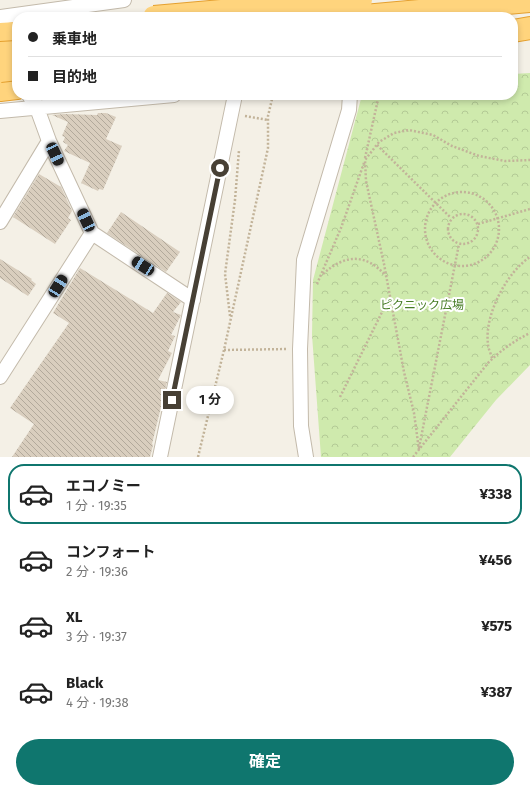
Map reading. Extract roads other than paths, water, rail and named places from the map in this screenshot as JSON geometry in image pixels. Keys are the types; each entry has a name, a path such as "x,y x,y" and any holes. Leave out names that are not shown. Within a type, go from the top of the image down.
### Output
{"highway":[{"path":"206,12 361,0"},
{"path":"409,12 530,1"},
{"path":"518,21 530,20"},
{"path":"518,30 530,28"},
{"path":"0,34 12,33"},
{"path":"0,54 12,53"},
{"path":"0,71 12,70"},
{"path":"0,90 12,89"}],"street":[{"path":"36,12 124,0"},
{"path":"251,12 254,0"},
{"path":"355,12 356,0"},
{"path":"0,17 12,15"},
{"path":"0,46 12,66"},
{"path":"32,100 92,233 193,300"},
{"path":"0,111 121,100"},
{"path":"160,457 234,100"},
{"path":"306,457 301,426 300,349 304,260 349,110 350,100"},
{"path":"0,222 49,141"},
{"path":"0,377 92,233"}],"park label":[{"name":"ピクニック広場","path":"422,305"}]}
